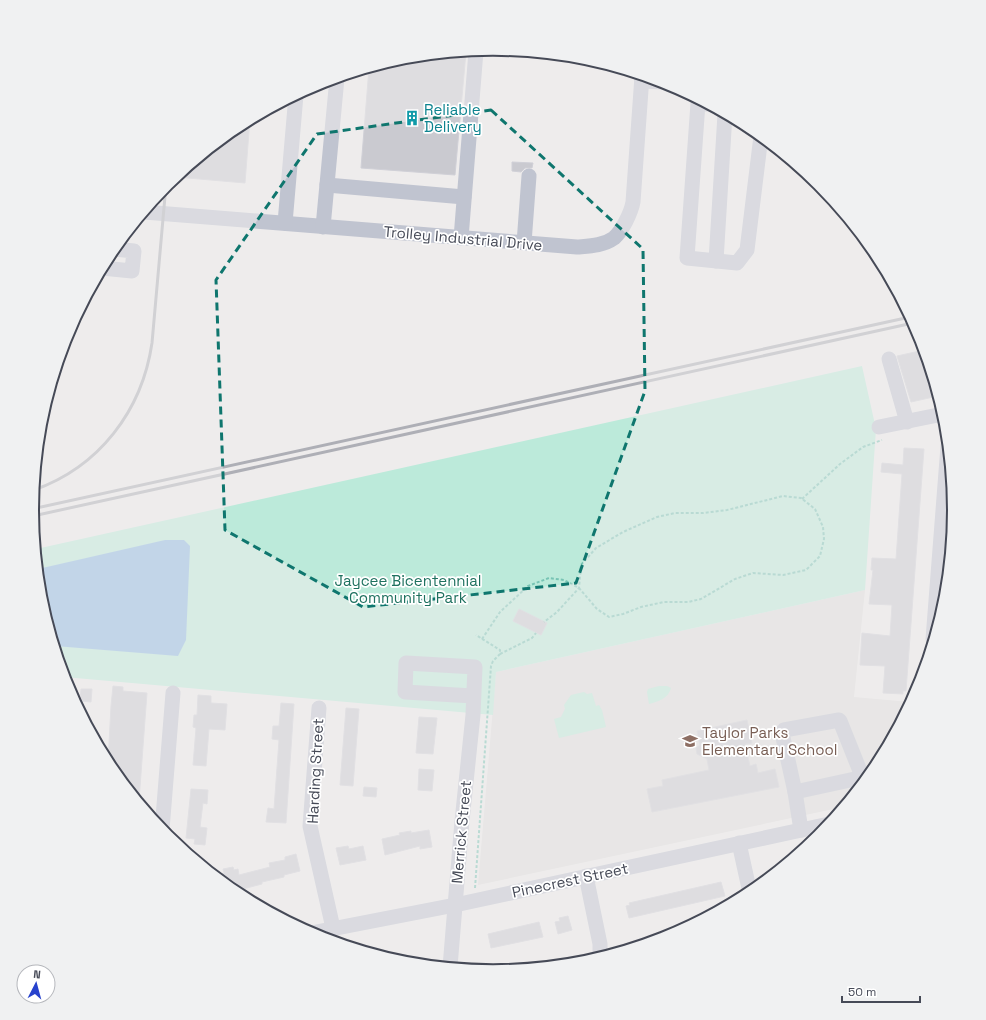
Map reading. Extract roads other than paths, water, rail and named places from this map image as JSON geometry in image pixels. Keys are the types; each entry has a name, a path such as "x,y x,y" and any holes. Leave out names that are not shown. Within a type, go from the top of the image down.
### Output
{"street":[{"path":"461,238 476,57"},
{"name":"Trolley Industrial Drive","path":"151,213 524,243 577,247 593,246 614,238 631,211 633,202 642,81"},
{"path":"323,226 337,84"},
{"path":"285,223 295,101"},
{"path":"698,105 687,258 736,263 747,250 760,144"},
{"path":"716,261 725,120"},
{"path":"524,243 529,176"},
{"path":"327,185 464,197"},
{"path":"109,269 132,272 134,251 122,250"},
{"path":"888,359 907,422"},
{"path":"881,433 907,422 937,415"},
{"path":"935,614 946,476"},
{"name":"Merrick Street","path":"450,962 462,821 473,714 475,667 406,663 405,692 473,696"},
{"path":"163,821 173,693"},
{"name":"Harding Street","path":"318,708 310,826 332,928"},
{"path":"801,830 795,792 782,733 784,730 839,720 862,774"},
{"path":"795,792 857,780"},
{"name":"Pinecrest Street","path":"322,930 455,905 818,826"},
{"path":"739,843 748,885"},
{"path":"586,876 600,944 600,951"}],"water":[{"path":"165,540 184,540 190,546 186,640 178,656 60,646 54,628 43,568"}],"railway":[{"path":"40,488 57,480 78,467 97,451 114,433 127,413 138,391 147,368 152,343 165,197"},
{"path":"39,507 904,318"},
{"path":"39,515 907,324"}],"place":[{"name":"Reliable Delivery","path":"412,118"},
{"name":"Taylor Parks Elementary School","path":"690,741"}],"park label":[{"name":"Jaycee Bicentennial Community Park","path":"408,588"}]}
